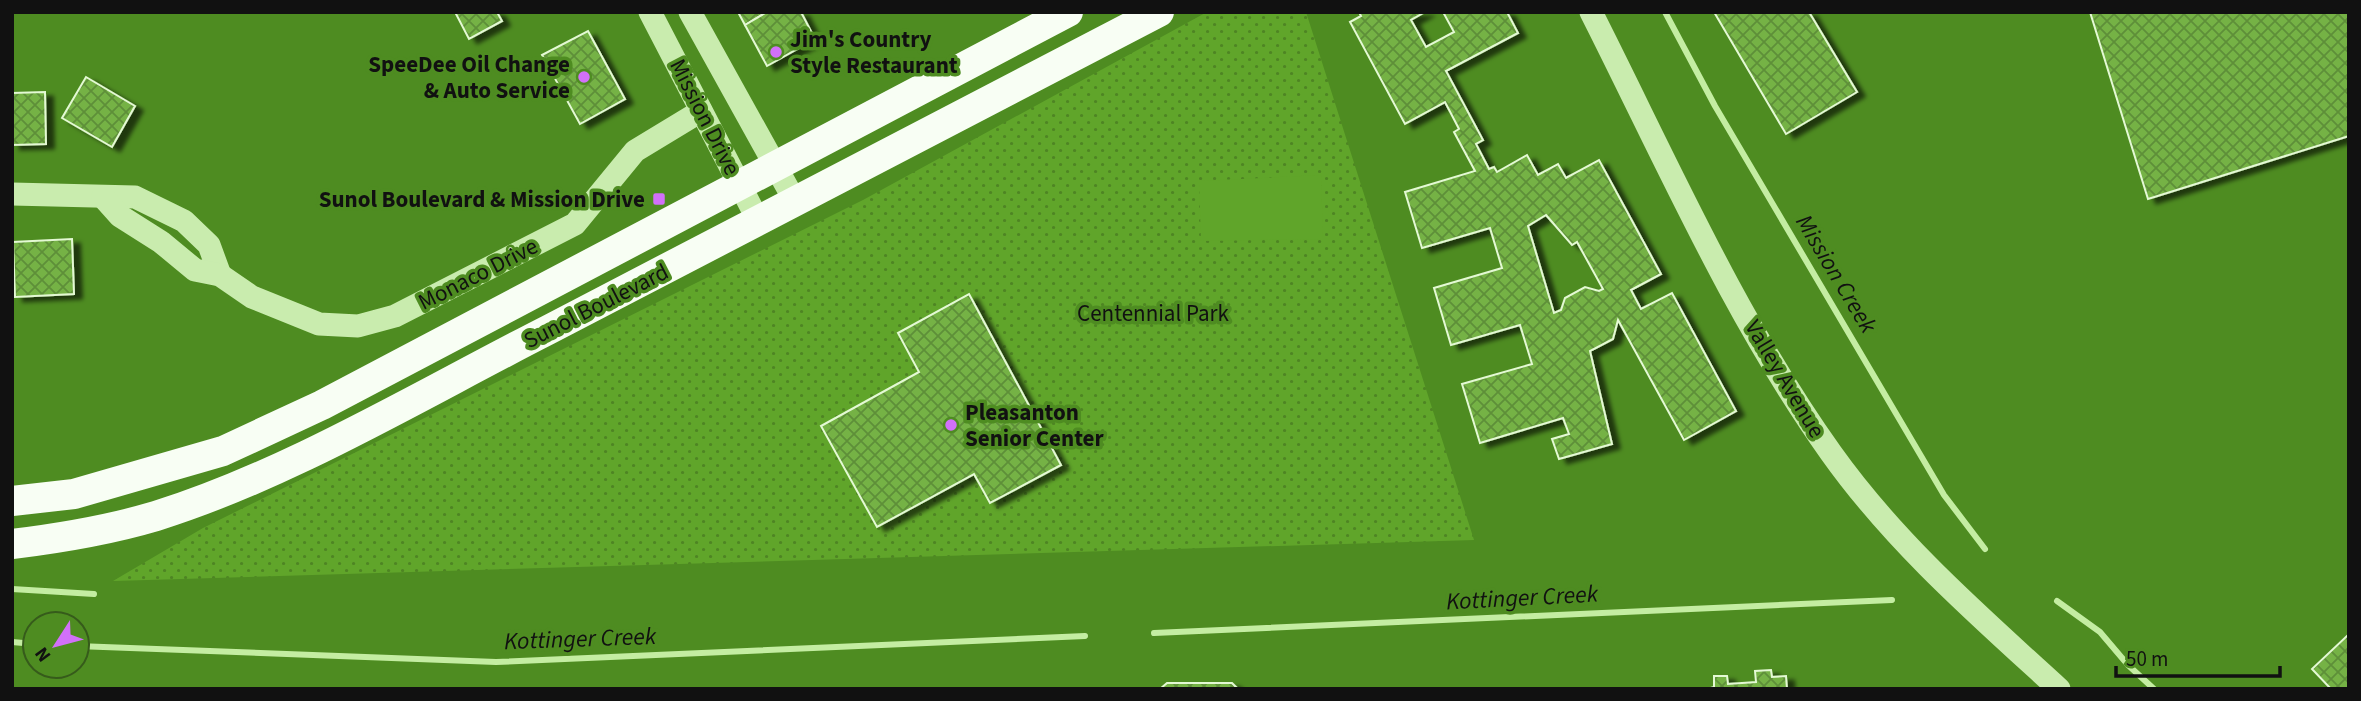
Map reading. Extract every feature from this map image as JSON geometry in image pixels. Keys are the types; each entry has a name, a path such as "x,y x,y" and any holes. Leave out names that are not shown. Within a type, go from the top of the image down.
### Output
{"main road":[{"name":"Sunol Boulevard","path":"12,501 74,495 223,451 322,405 1068,12"},
{"name":"Sunol Boulevard","path":"12,544 73,536 143,519 230,489 759,222 1159,12"}],"street":[{"name":"Mission Drive","path":"650,12 759,222"},
{"name":"Mission Drive","path":"690,12 796,203"},
{"name":"Valley Avenue","path":"1591,12 1737,298 1783,382 1832,455 1927,568 2059,689"},
{"name":"Monaco Drive","path":"103,197 120,216 161,242 195,270 219,275 252,297 319,324 358,326 395,316 575,225 635,151 701,111"},
{"path":"12,194 135,197 184,221 209,245 219,275"}],"green space":[{"name":"Centennial Park","path":"1207,12 1306,12 1474,540 113,581 203,528 863,200"},
{"path":"1321,175 1323,239 1201,241 1199,181"}],"building":[{"path":"455,12 497,12 502,21 469,39"},
{"path":"738,12 767,12 745,25"},
{"name":"Jim's Country Style Restaurant","path":"767,12 801,12 815,39 767,66 745,25"},
{"path":"1359,12 1425,12 1411,20 1426,47 1454,32 1443,12 1507,12 1518,33 1446,71 1483,140 1476,144 1489,169 1494,167 1497,172 1527,155 1538,175 1558,164 1566,178 1599,160 1661,274 1631,290 1641,309 1672,293 1736,411 1684,440 1618,320 1613,339 1590,351 1612,444 1559,459 1552,439 1569,434 1563,418 1480,443 1462,384 1532,364 1520,325 1451,345 1434,288 1502,268 1490,228 1422,248 1405,192 1475,171 1454,132 1459,129 1445,102 1405,124 1350,22 1361,16","holes":["1546,215 1572,245 1577,242 1603,289 1599,291 1585,287 1565,298 1561,310 1554,313 1528,226"]},
{"path":"1714,12 1809,12 1857,92 1786,134"},
{"path":"2090,12 2349,12 2349,136 2148,199"},
{"name":"SpeeDee Oil Change & Auto Service","path":"588,31 625,99 580,124 542,55"},
{"path":"86,77 135,106 112,147 62,118"},
{"path":"45,92 46,144 12,145 12,93"},
{"path":"72,239 74,294 15,297 13,242"},
{"path":"969,294 1061,465 990,503 974,474 877,527 821,426 919,372 898,333"},
{"path":"2349,634 2349,689 2331,689 2312,669"},
{"path":"1771,670 1772,677 1786,676 1787,689 1707,689 1714,687 1714,676 1727,676 1728,684 1756,682 1755,671"},
{"path":"1167,683 1232,683 1238,689 1160,689"}],"waterway":[{"name":"Mission Creek","path":"1665,12 1715,106 1944,495 1985,549"},
{"path":"12,589 94,594"},
{"name":"Kottinger Creek","path":"1154,633 1892,600"},
{"path":"2057,601 2100,632 2128,665 2154,689"},
{"name":"Kottinger Creek","path":"91,647 496,662 1085,636"},
{"name":"Kottinger Creek","path":"12,642 21,643"}],"place":[{"name":"Jim's Country Style Restaurant","path":"776,52"},
{"name":"SpeeDee Oil Change & Auto Service","path":"584,77"},
{"name":"Sunol Boulevard & Mission Drive","path":"659,199"},
{"name":"Pleasanton Senior Center","path":"951,425"}]}
